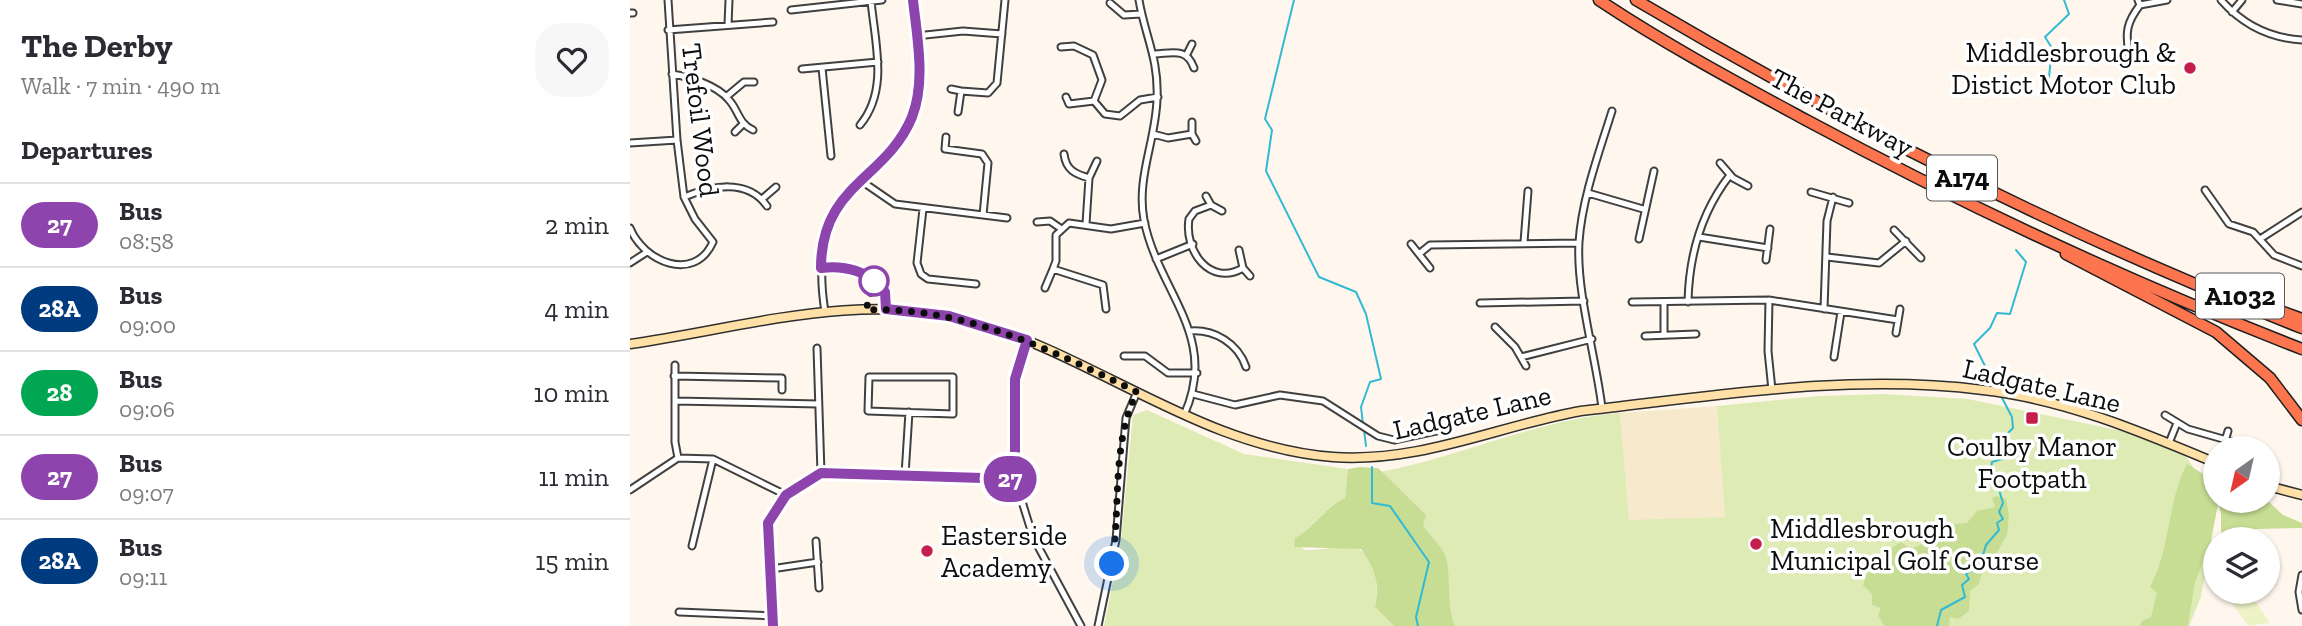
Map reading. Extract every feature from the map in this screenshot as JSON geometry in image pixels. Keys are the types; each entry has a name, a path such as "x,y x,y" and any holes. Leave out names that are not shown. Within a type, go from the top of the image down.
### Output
{"highway":[{"name":"The Parkway","path":"1599,0 1706,64 1840,138 2040,237 2302,349"},
{"name":"The Parkway","path":"1636,0 1833,113 2012,202 2177,276 2302,328"},
{"name":"A174","path":"2040,237 2077,261 2166,303 2216,332 2270,378 2302,420"},
{"name":"A1032","path":"2177,276 2302,319"}],"main road":[{"name":"Ladgate Lane","path":"630,344 825,312 886,309 927,312 974,322 1027,340 1227,434 1286,450 1352,457 1425,452 1547,417 1602,408 1772,390 1895,383 1985,390 2019,397 2076,411 2203,457"},
{"path":"2280,490 2302,503"},
{"path":"2285,492 2302,495"}],"street":[{"name":"Trefoil Wood","path":"647,252 667,263 682,265 711,247 712,239 695,219 684,197 668,30 668,0"},
{"path":"728,25 729,0"},
{"path":"791,9 813,3 882,0"},
{"path":"825,312 821,259 828,229 837,207 860,180 889,154 913,115 919,86 913,0"},
{"path":"951,89 988,93 996,87 1005,0"},
{"path":"1139,0 1155,54 1158,97 1142,194 1145,223 1156,259 1182,307 1190,331 1197,373 1193,394 1184,415"},
{"path":"2129,53 2125,33 2139,2 2166,0"},
{"path":"2221,0 2232,12 2261,32 2279,38 2302,40"},
{"path":"2232,12 2242,0"},
{"path":"2277,0 2302,4"},
{"path":"860,125 877,90 871,1"},
{"path":"1110,2 1117,10 1129,15 1141,14"},
{"path":"1111,16 1117,10"},
{"path":"668,30 773,22"},
{"path":"916,36 963,31 1002,34"},
{"path":"1074,36 1074,46"},
{"path":"1187,54 1192,44"},
{"path":"1061,47 1074,46 1093,55 1099,64 1101,90 1094,102"},
{"path":"1155,54 1187,54"},
{"path":"1187,54 1194,68"},
{"path":"802,69 877,62"},
{"path":"822,68 831,156"},
{"path":"738,73 744,82"},
{"path":"672,74 689,77 726,97 743,124 753,130"},
{"path":"726,97 744,82 754,82"},
{"path":"958,112 961,90"},
{"path":"1066,97 1069,104"},
{"path":"1094,102 1105,114 1114,117 1140,100 1158,97"},
{"path":"1069,104 1094,102"},
{"path":"1064,113 1069,104"},
{"path":"1602,408 1584,301 1579,243 1588,193 1612,111"},
{"path":"867,115 875,120"},
{"path":"1192,122 1192,134 1196,141"},
{"path":"735,132 743,124"},
{"path":"1153,134 1168,138 1192,134"},
{"path":"945,149 946,137"},
{"path":"630,143 677,140"},
{"path":"830,147 840,146"},
{"path":"936,148 977,153 986,159 989,167 984,215"},
{"path":"1064,154 1066,164 1072,172 1089,178"},
{"path":"1086,224 1089,178 1097,161"},
{"path":"1720,163 1730,175 1748,186"},
{"path":"1639,239 1643,209 1654,171"},
{"path":"1688,302 1692,262 1707,211 1730,175"},
{"path":"860,180 885,199 923,209 1007,218"},
{"path":"684,197 725,186 744,190 762,199 768,206"},
{"path":"762,199 776,187"},
{"path":"2205,190 2224,220 2253,232 2274,255 2302,266"},
{"path":"1524,242 1528,191"},
{"path":"1811,192 1849,203"},
{"path":"1588,193 1643,209"},
{"path":"1206,196 1211,205 1222,211"},
{"path":"1824,309 1827,221 1833,197"},
{"path":"1211,205 1191,215 1188,225 1198,261 1212,273 1227,274 1243,268"},
{"path":"923,209 917,263 920,274 928,279 976,284"},
{"path":"2260,239 2302,212"},
{"path":"1037,222 1050,221 1060,228"},
{"path":"1045,288 1057,255 1054,242 1060,228 1069,223 1111,229 1145,223"},
{"path":"630,228 647,252 630,263"},
{"path":"1766,260 1770,229"},
{"path":"1894,230 1921,258"},
{"path":"1699,237 1768,248"},
{"path":"1827,257 1879,263 1906,241"},
{"path":"1419,254 1430,245 1579,243"},
{"path":"1156,259 1193,244"},
{"path":"1411,244 1430,268"},
{"path":"1239,250 1243,268 1250,276"},
{"path":"1053,269 1103,285 1107,309"},
{"path":"1769,300 1768,351 1772,390"},
{"path":"1633,302 1769,300 1898,320"},
{"path":"1480,303 1584,301"},
{"path":"1664,302 1664,335"},
{"path":"1896,333 1900,309"},
{"path":"1835,357 1841,312"},
{"path":"1495,327 1526,366"},
{"path":"1190,331 1207,330 1241,354 1246,367"},
{"path":"1645,336 1696,334"},
{"path":"1521,357 1592,339"},
{"path":"1027,340 1015,379 1015,479 1033,537 1081,626"},
{"path":"817,348 821,473"},
{"path":"1241,354 1250,349"},
{"path":"1124,356 1145,356 1168,373 1197,373"},
{"path":"675,365 675,442 678,458"},
{"path":"674,376 782,378 782,390"},
{"path":"869,377 953,377 953,414 909,412 868,411 869,377"},
{"path":"1098,626 1116,540 1126,418 1137,392"},
{"path":"1193,394 1235,405 1280,395 1323,401 1378,436 1402,439 1450,428"},
{"path":"675,401 818,404"},
{"path":"905,475 909,412"},
{"path":"2165,415 2177,423 2212,436"},
{"path":"2169,443 2177,423"},
{"path":"2226,436 2228,431"},
{"path":"630,489 678,458 713,459 786,495"},
{"path":"692,546 713,459"},
{"path":"773,626 768,523 786,495 821,473 1015,479"},
{"path":"816,541 819,588"},
{"path":"771,569 818,562"},
{"path":"2302,575 2299,592 2302,610"},
{"path":"679,612 738,617 773,616"}],"shaded area":[{"path":"1717,406 1725,517 1629,521 1620,413"}],"green space":[{"name":"Middlesbrough Municipal Golf Course","path":"1884,394 1968,399 2161,439 2184,454 2203,481 2203,513 2216,513 2214,527 2203,527 2203,586 2189,626 1418,626 1374,473 1436,459 1558,423 1620,413 1629,520 1725,517 1717,406 1819,396"},
{"path":"1147,410 1244,454 1348,469 1345,498 1332,505 1295,538 1304,550 1349,547 1365,554 1371,561 1376,579 1375,607 1394,626 1104,626 1121,541 1133,415"},
{"path":"2187,464 2203,474 2203,513 2216,513 2214,527 2203,527 2203,562 2195,582 2188,626 2140,626 2142,621 2151,617 2157,593 2150,587 2162,557"},
{"path":"1378,468 1426,515 1423,526 1447,561 1450,608 1455,626 1394,626 1375,607 1375,576 1361,549 1294,547 1295,538 1345,498 1348,469"},
{"path":"1997,496 2006,499 2009,515 2007,535 1992,561 1983,568 1979,584 1970,591 1969,611 1958,619 1950,617 1949,626 1884,626 1878,615 1881,608 1872,605 1872,594 1863,585 1868,570 1857,565 1857,558 1881,555 1901,542 1911,549 1924,543 1942,542 1945,535 1942,532 1955,524 1967,523 1977,511 1995,507 1992,498"},
{"path":"2280,512 2302,523 2302,528 2221,527 2221,513"},
{"path":"2233,604 2257,604 2270,623 2248,626"}],"waterway":[{"path":"1294,0 1265,119 1272,130 1266,171 1319,277 1356,292 1366,314 1381,379 1370,382 1361,407 1363,424"},
{"path":"2048,87 2052,48 2045,37 2069,14 2064,0"},
{"path":"1996,388 1974,344 1990,328 1997,313 2010,314 2026,262 2016,250"},
{"path":"1997,474 1991,468 1992,462 2005,458 2010,449 2005,436 2013,428 2012,417 2001,396"},
{"path":"1364,430 1366,446"},
{"path":"1372,467 1372,503 1390,506 1429,562 1416,617 1418,626"},
{"path":"1937,626 1941,610 1965,597 1962,585 1969,579 1966,574 1980,565 1986,545 1999,530 1997,523 2003,519 1999,512 2003,503 1997,483"}],"bus line":[{"name":"27","path":"773,626 768,523 786,495 821,473 1015,479 1015,379 1027,340 949,316 886,309 885,292 874,281 849,267 821,268 823,245 837,207 852,187 889,154 913,115 919,86 913,0"}],"place":[{"name":"Middlesbrough & Distict Motor Club","path":"2190,68"},
{"name":"Coulby Manor Footpath","path":"2032,418"},
{"name":"Middlesbrough Municipal Golf Course","path":"1756,544"},
{"name":"Easterside Academy","path":"927,551"}],"route":[{"path":"874,281 866,310 927,312 974,322 1027,340 1137,392 1126,418 1121,449 1116,540 1112,564"}]}
